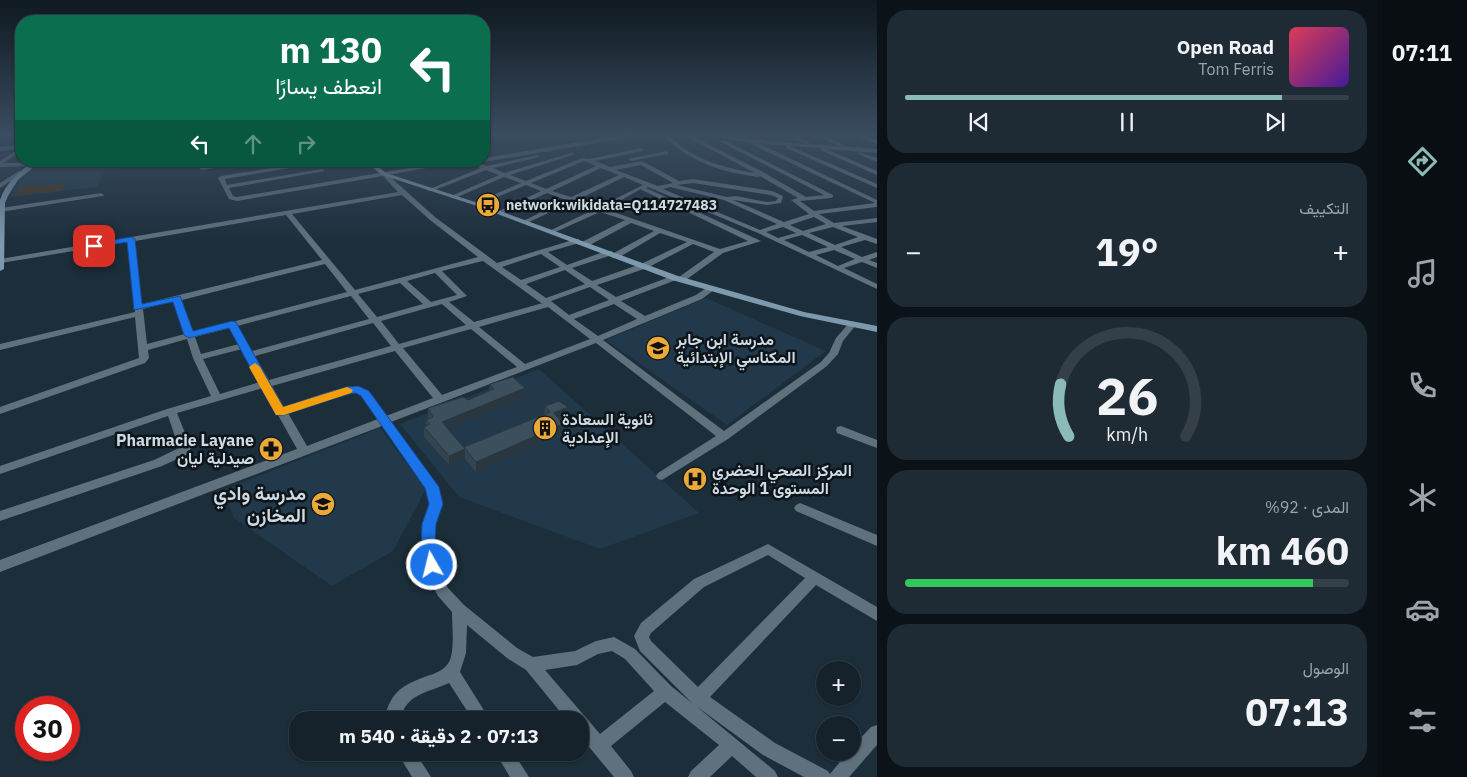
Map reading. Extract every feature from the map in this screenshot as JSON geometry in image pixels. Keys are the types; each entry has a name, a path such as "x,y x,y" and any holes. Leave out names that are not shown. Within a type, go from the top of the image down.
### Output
{"street":[{"path":"217,171 231,198 237,199 400,171"},
{"path":"221,178 261,171"},
{"path":"225,186 320,171"},
{"path":"322,171 334,182"},
{"path":"380,171 403,193 484,258 597,339 724,436"},
{"path":"430,190 477,171"},
{"path":"493,171 720,251"},
{"path":"454,197 514,171"},
{"path":"476,204 556,171"},
{"path":"499,213 587,171"},
{"path":"615,171 644,184 754,241"},
{"path":"656,171 674,184 726,199 877,266"},
{"path":"739,171 764,176"},
{"path":"755,171 805,199"},
{"path":"782,171 830,196 794,201 832,225 877,242"},
{"path":"811,171 877,204"},
{"path":"843,171 877,186"},
{"path":"21,172 12,181 1,205 1,262 403,193"},
{"path":"0,186 21,172"},
{"path":"384,174 476,204 678,279 852,325 877,329"},
{"path":"525,222 574,200 623,174"},
{"path":"550,232 600,209 644,184 666,177"},
{"path":"838,184 877,178"},
{"path":"659,188 693,181 781,197 779,202 772,204 737,198 726,199"},
{"path":"644,184 659,188 774,238 877,287"},
{"path":"1,205 101,195"},
{"path":"760,232 812,214 877,204"},
{"path":"287,212 440,400"},
{"path":"585,244 631,220"},
{"path":"568,318 678,279 720,251 754,241 802,233 832,225 877,220"},
{"path":"521,284 612,254 660,230"},
{"path":"809,254 864,237 877,235"},
{"path":"0,411 142,361 144,358 131,239"},
{"path":"496,266 576,241"},
{"path":"0,470 171,411 474,327 546,303 644,266 692,242"},
{"path":"543,252 644,320"},
{"path":"838,268 877,254"},
{"path":"143,348 484,258"},
{"path":"0,347 138,311 177,298 326,261"},
{"path":"198,358 245,350 374,320 463,296 437,271"},
{"path":"402,280 429,306"},
{"path":"0,566 524,368 700,297 711,289"},
{"path":"177,298 198,358 217,398"},
{"path":"444,302 524,368"},
{"path":"232,324 304,452"},
{"path":"662,476 724,436 824,364 833,354 839,340 852,325"},
{"path":"280,412 347,390 358,389 365,394 432,487 436,504 429,524 428,546 435,578 443,592 459,610 512,654 531,665 570,711"},
{"path":"0,516 182,452 185,448 171,411"},
{"path":"841,430 877,444"},
{"path":"800,508 877,541"},
{"path":"822,777 768,749 698,698 645,646 642,636 646,628 699,583 768,548 877,615"},
{"path":"698,698 815,577"},
{"path":"392,711 400,696 451,672 457,664 459,610"},
{"path":"531,665 577,658 596,648 614,644 630,654 665,692 769,777"},
{"path":"451,672 476,711"},
{"path":"599,745 665,692"},
{"path":"589,733 626,777"},
{"path":"837,777 877,733"},
{"path":"697,777 732,745"},
{"path":"411,761 422,777"},
{"path":"510,761 520,777"}],"shaded area":[{"path":"29,171 104,171 97,187 11,197 12,192"},
{"path":"65,183 61,191 15,195 20,187"},
{"path":"706,298 826,351 727,425 606,340"},
{"path":"539,369 699,513 600,549 459,497 400,424"},
{"name":"مدرسة وادي المخازن","path":"380,428 426,489 393,551 332,586 234,518 223,490"}],"building":[{"path":"513,377 525,388 442,422 465,449 449,456 424,427 430,424 426,420 433,417 428,408 463,397 468,400 494,389 490,384"},
{"path":"559,401 568,407 554,413 563,424 476,462 464,447 550,412 545,406"}],"slow traffic":[{"path":"255,367 280,412 347,390"}],"place":[{"name":"network:wikidata=Q114727483","path":"488,205"},
{"name":"مدرسة ابن جابر المكناسي الإبتدائية","path":"658,348"},
{"name":"ثانوية السعادة الإعدادية","path":"545,428"},
{"name":"Pharmacie Layane صيدلية ليان","path":"271,449"},
{"name":"المركز الصحي الحضري المستوى 1 الوحدة","path":"695,479"},
{"name":"مدرسة وادي المخازن","path":"323,504"}],"route":[{"path":"94,246 131,239 138,308 177,298 189,335 232,324 280,412 347,390 358,389 365,394 432,487 436,504 429,524 428,546 432,565"}]}
